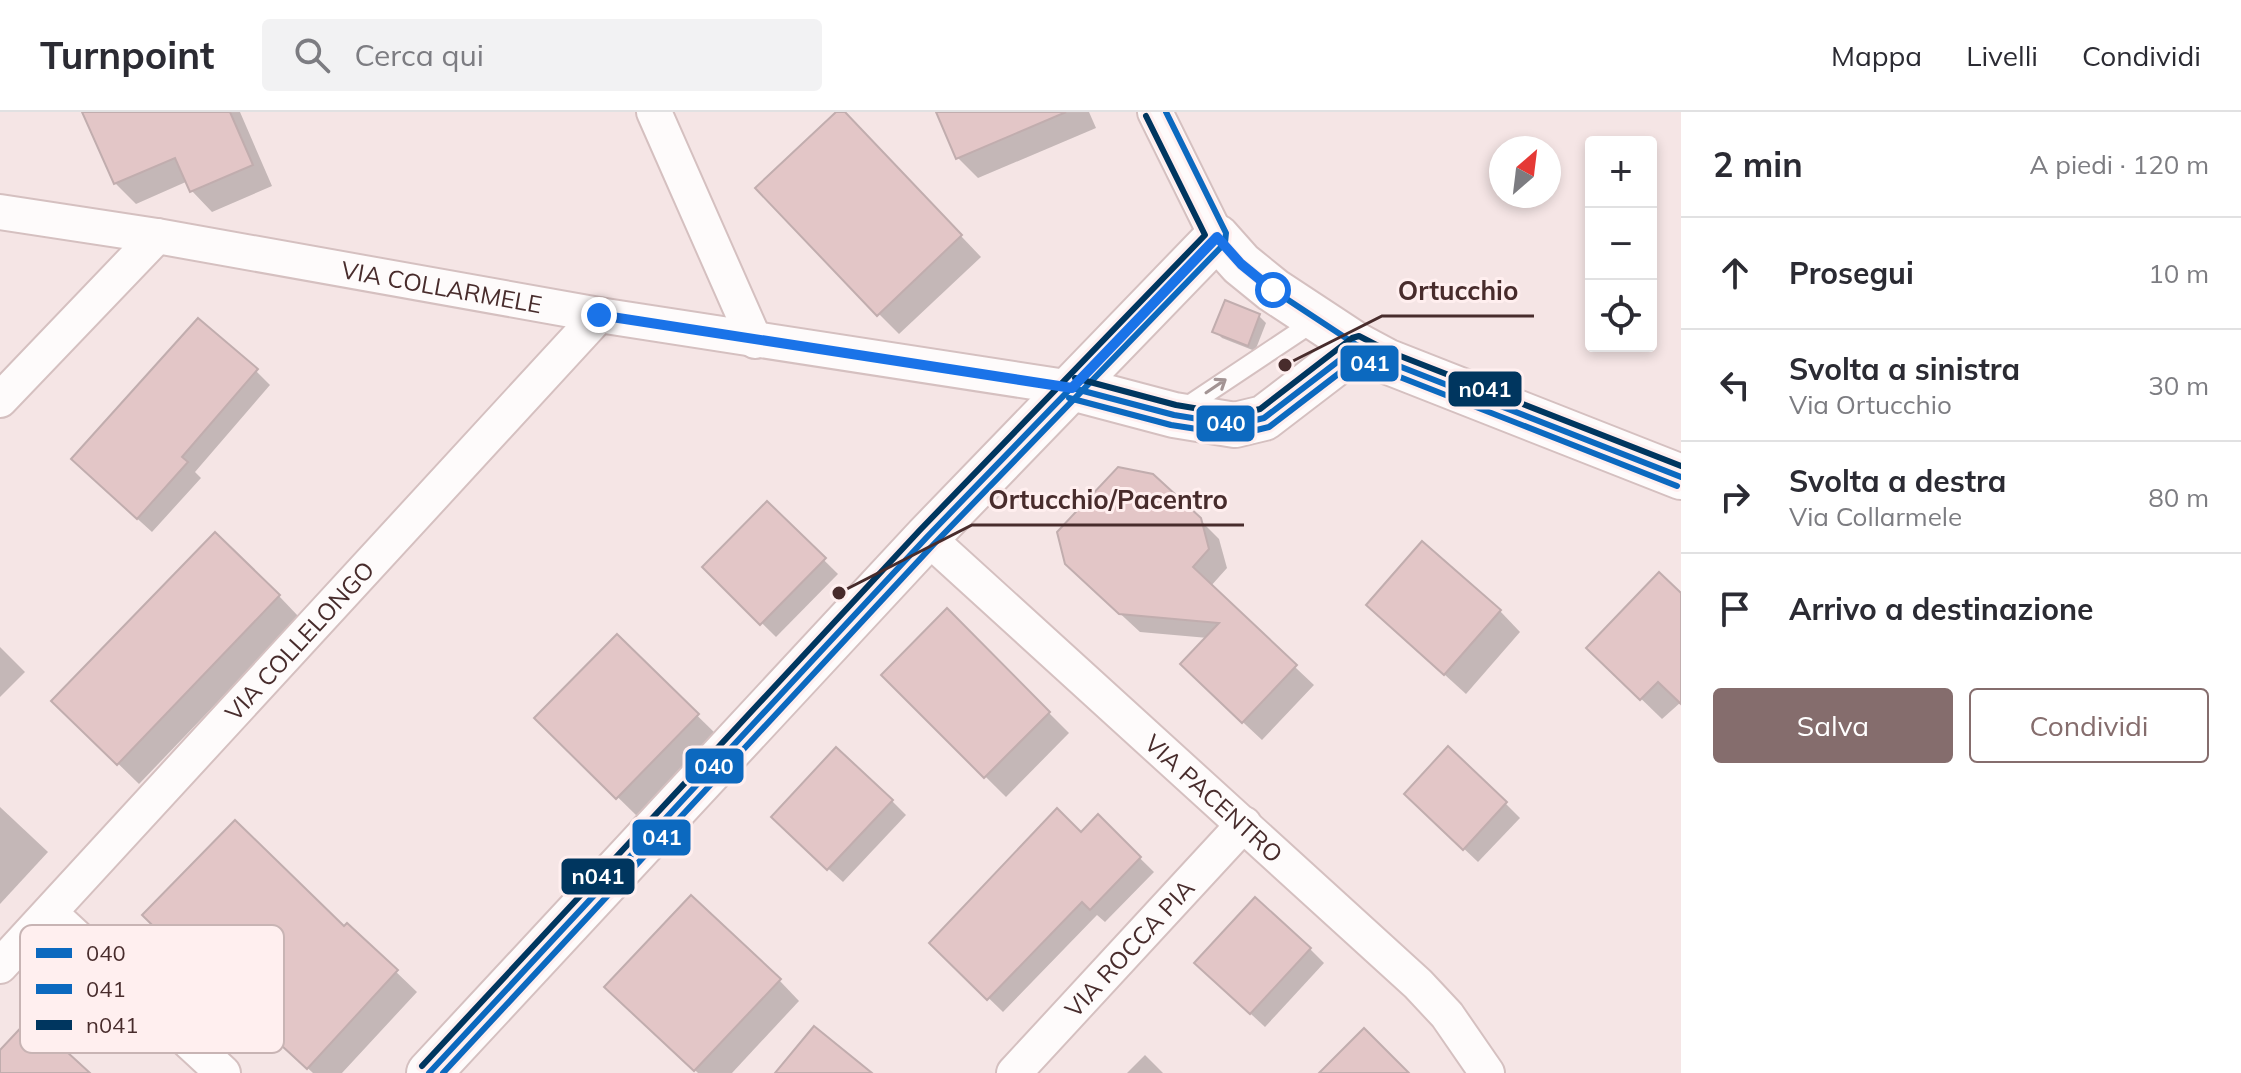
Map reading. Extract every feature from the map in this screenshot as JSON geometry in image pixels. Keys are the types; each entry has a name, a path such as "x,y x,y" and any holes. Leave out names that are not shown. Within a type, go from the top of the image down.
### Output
{"street":[{"path":"654,112 755,341"},
{"path":"1155,112 1217,237 1241,264 1273,290 1386,361 1681,477"},
{"name":"VIA COLLARMELE","path":"0,212 157,236 755,341 1072,388"},
{"path":"0,400 157,236"},
{"path":"429,1073 927,537 1217,237"},
{"name":"VIA COLLELONGO","path":"39,925 599,315"},
{"path":"1072,388 1174,415 1235,425 1264,418 1358,346"},
{"name":"VIA PACENTRO","path":"927,537 1418,984 1468,1042 1487,1073"},
{"name":"VIA ROCCA PIA","path":"1014,1073 1244,824"},
{"path":"50,913 63,925"},
{"name":"VIA COLLELONGO","path":"0,966 20,945"},
{"path":"201,1053 223,1073"}],"lane":[{"path":"1174,415 1318,319"}],"building":[{"path":"82,112 230,112 253,165 190,192 175,158 114,184"},
{"path":"836,112 845,112 962,235 877,316 755,188"},
{"path":"936,112 1066,112 956,159"},
{"path":"1225,300 1260,314 1248,346 1212,332"},
{"path":"198,318 258,369 182,457 188,462 137,519 71,459"},
{"path":"1118,467 1153,474 1201,518 1209,549 1193,567 1297,665 1242,723 1180,664 1219,623 1119,614 1065,564 1057,532"},
{"path":"767,501 826,558 760,625 702,567"},
{"path":"215,532 280,595 117,765 51,701"},
{"path":"1422,541 1501,610 1444,675 1366,605"},
{"path":"1659,572 1681,593 1681,704 1658,682 1640,700 1586,648"},
{"path":"947,608 1050,712 984,778 881,675"},
{"path":"617,634 699,714 616,799 534,718"},
{"path":"1448,746 1507,802 1463,850 1404,794"},
{"path":"836,747 893,800 827,870 771,817"},
{"path":"1057,808 1081,832 1098,814 1141,857 1090,910 1082,902 987,1000 929,943"},
{"path":"235,820 344,926 347,923 398,970 307,1069 284,1048 284,925 152,925 142,915"},
{"path":"691,895 781,979 694,1071 604,987"},
{"path":"1255,897 1311,948 1250,1014 1194,963"},
{"path":"814,1026 872,1073 775,1073"},
{"path":"1364,1028 1409,1073 1319,1073"},
{"path":"20,1029 20,1053 68,1053 90,1073 0,1073 0,1050"}],"transit line":[{"name":"041","path":"443,1073 934,544 1225,243 1226,233 1166,112"},
{"name":"n041","path":"422,1066 920,530 1205,235 1146,116"},
{"name":"040","path":"429,1073 927,537 1217,237 1241,264 1273,290 1386,361 1681,477"},
{"name":"n041","path":"1075,378 1176,405 1235,415 1260,409 1352,338 1359,336 1390,352 1681,466"},
{"name":"040","path":"1072,388 1174,415 1235,425 1264,418 1358,346"},
{"name":"041","path":"1069,398 1171,425 1236,435 1269,427 1359,358 1382,370 1677,486"}],"place":[{"name":"Ortucchio","path":"1285,365"},
{"name":"Ortucchio/Pacentro","path":"839,593"}],"route":[{"path":"599,315 1072,388 1217,237 1241,264 1273,290"}]}
